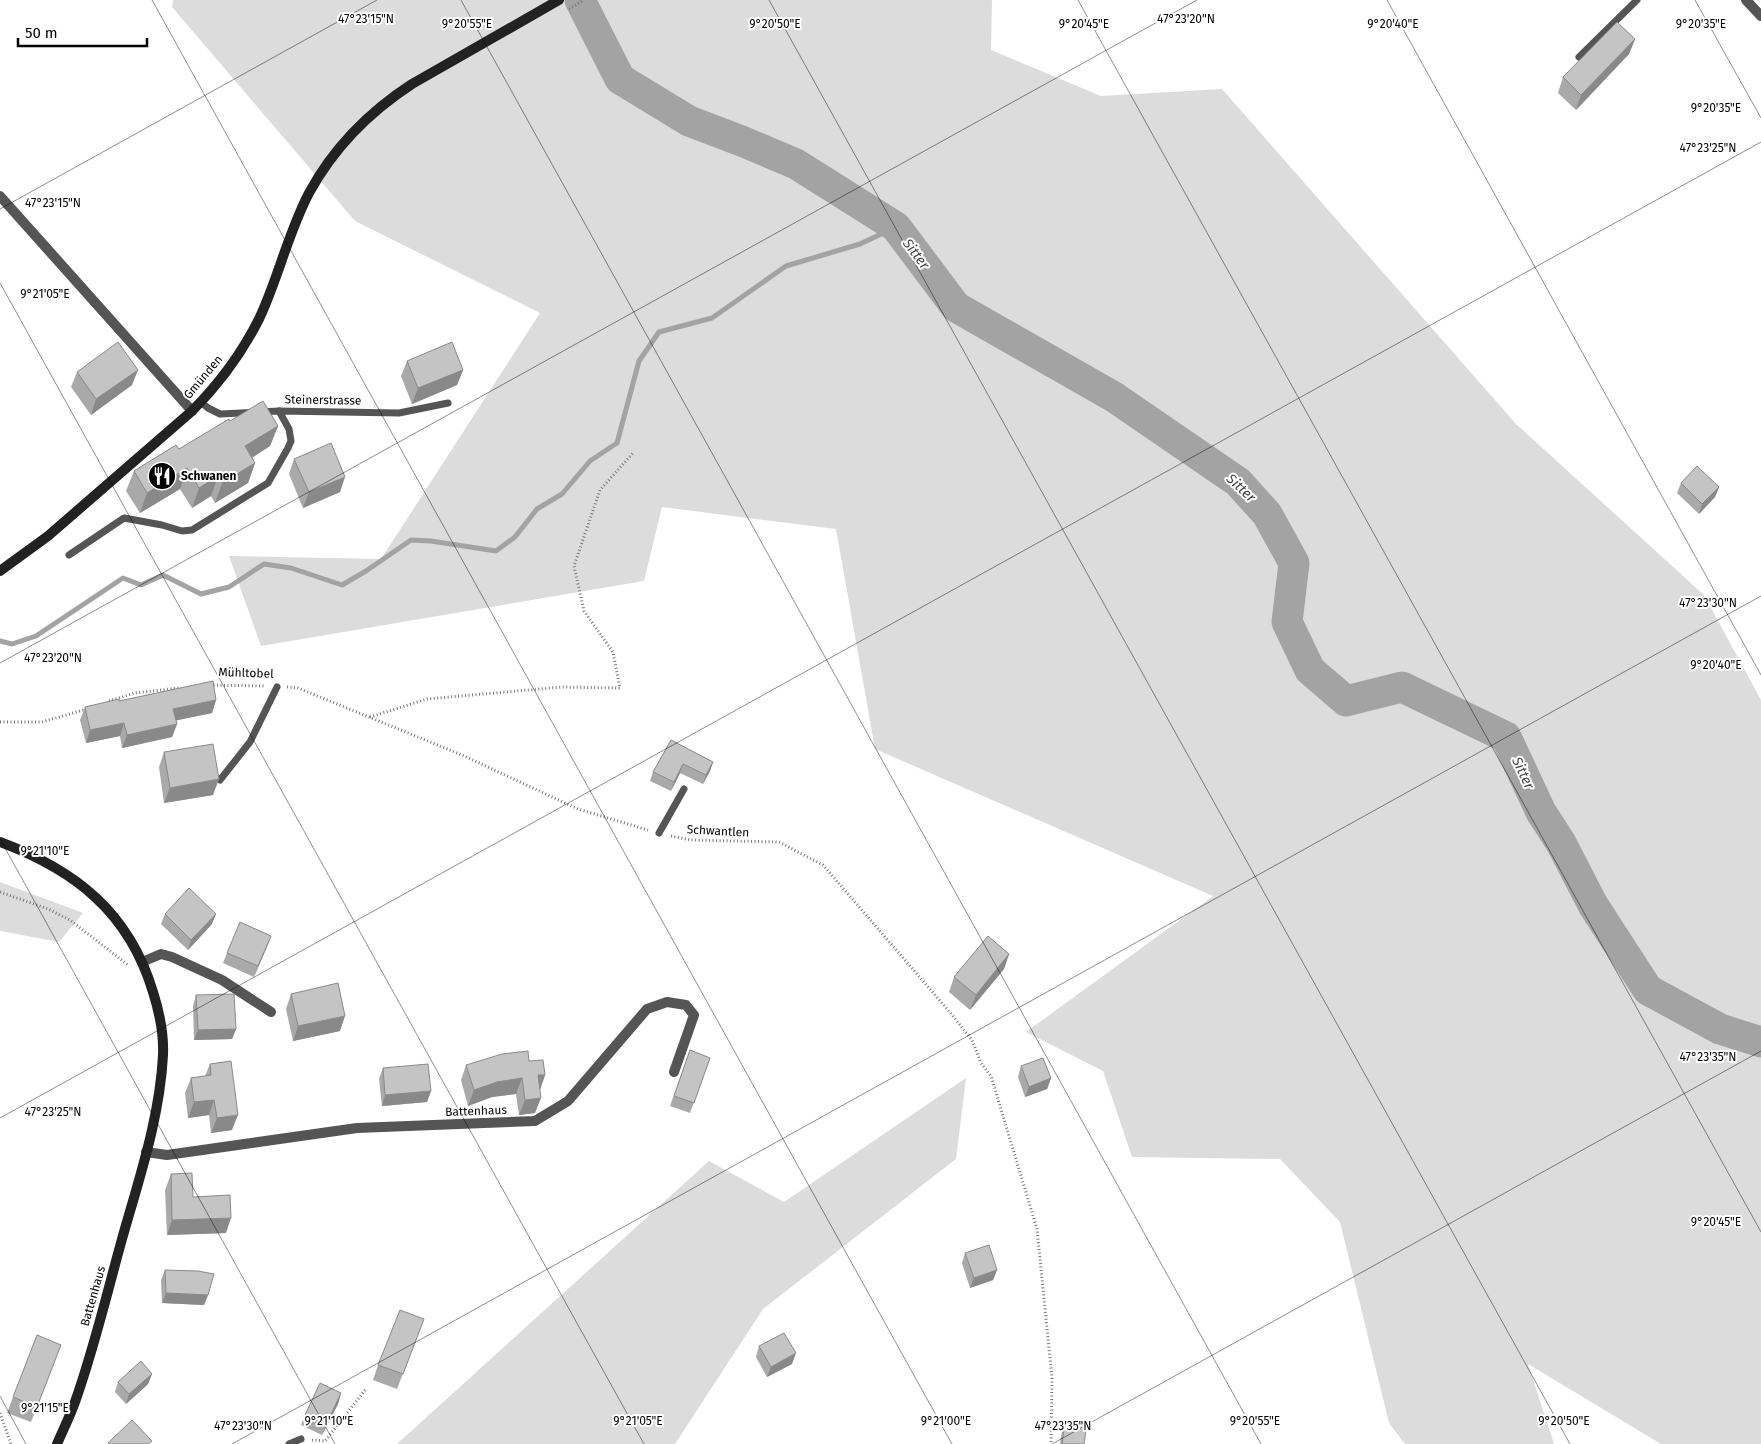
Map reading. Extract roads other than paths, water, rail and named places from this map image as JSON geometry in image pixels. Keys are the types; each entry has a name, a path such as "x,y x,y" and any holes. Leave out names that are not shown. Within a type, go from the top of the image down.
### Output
{"main road":[{"name":"Gmünden","path":"192,411 211,391 242,348 259,319 299,215 322,172 339,148 374,112 412,84 559,0"},
{"path":"0,572 48,536 192,411"},
{"name":"Battenhaus","path":"0,842 29,853 67,874 96,897 125,931 142,962 158,1008 163,1053 159,1094 146,1152 88,1361 75,1403 57,1444"}],"street":[{"path":"1746,0 1761,16"},
{"name":"Gmünden","path":"0,196 192,411"},
{"path":"142,962 161,954 172,957 222,980 271,1012"},
{"name":"Battenhaus","path":"146,1152 168,1155 357,1128 535,1121 568,1101 647,1009 667,1002 686,1005 694,1014 674,1072"}],"lane":[{"path":"1579,57 1637,0"},
{"name":"Steinerstrasse","path":"201,402 220,414 279,411 399,413 448,403"},
{"path":"70,555 124,518 182,531 192,530 268,483 291,441 289,429 279,411"},
{"path":"220,780 250,742 277,687"},
{"path":"659,833 684,789"},
{"path":"289,1444 301,1439"}],"waterway":[{"name":"Sitter","path":"580,0 620,79 689,121 796,164 896,227 956,307 1114,397 1238,482 1267,514 1294,563 1287,622 1310,670 1346,701 1402,687 1506,737 1541,812 1561,843 1593,905 1648,990 1720,1029 1761,1042"},
{"path":"0,641 12,644 36,636 123,578 141,585 163,575 201,594 229,587 264,564 291,568 342,585 411,540 431,541 496,551 515,537 537,509 562,494 590,461 617,443 639,361 659,332 712,318 786,266 860,244 896,227"}],"place":[{"name":"Schwanen","path":"162,476"}]}
